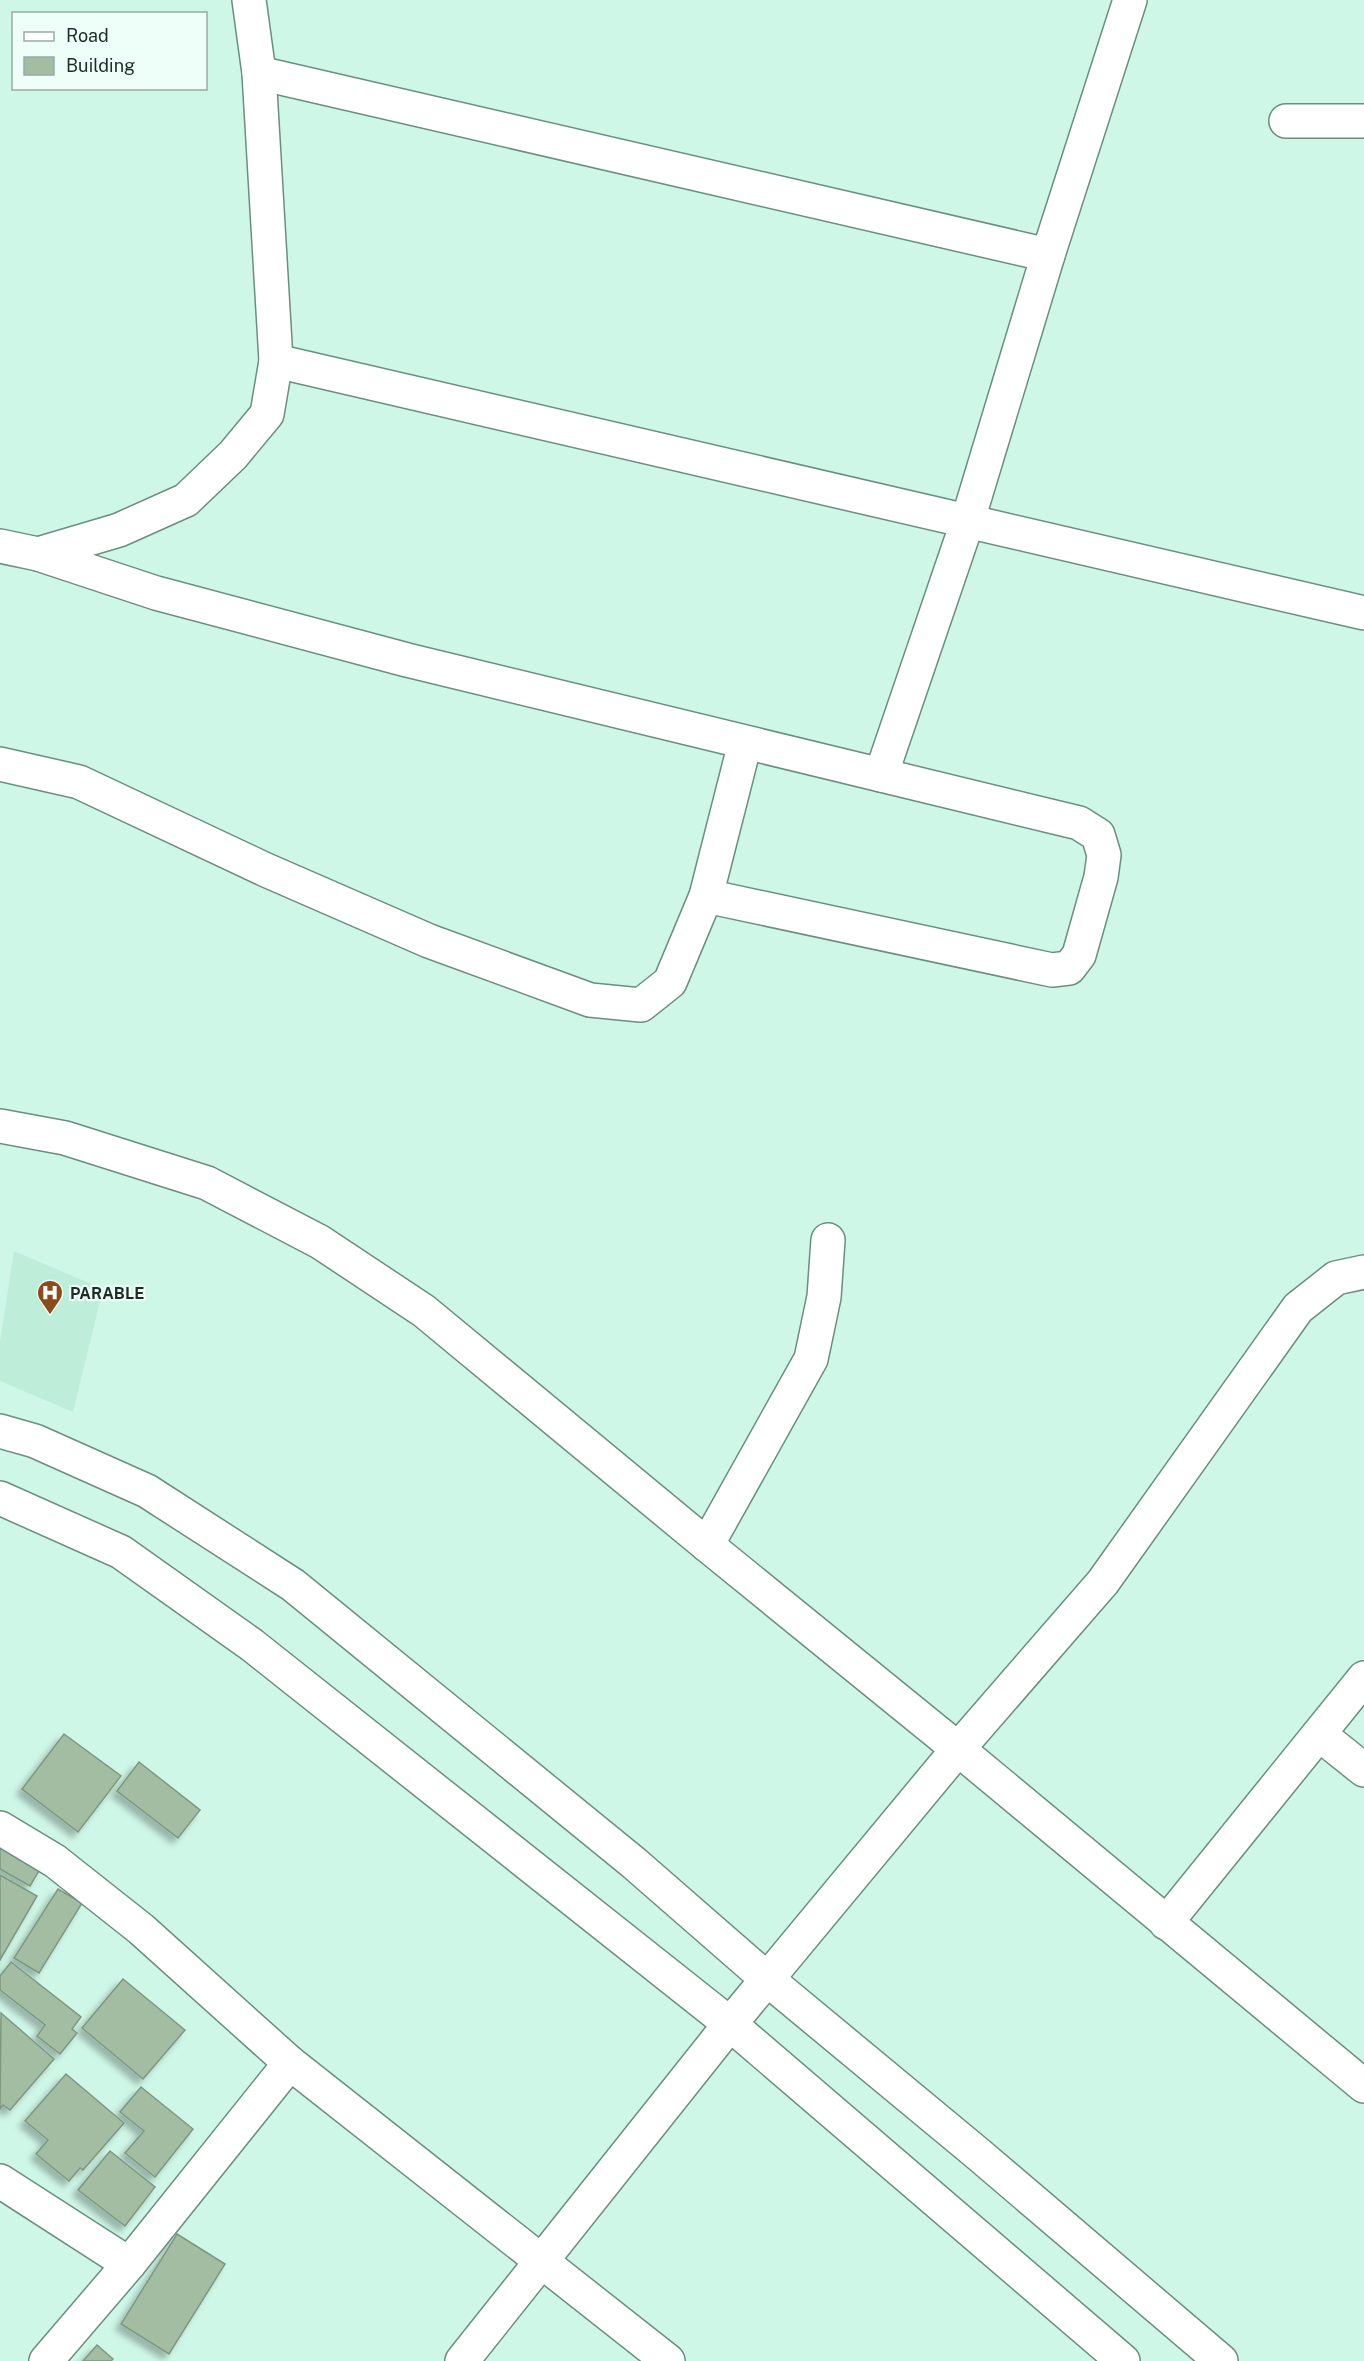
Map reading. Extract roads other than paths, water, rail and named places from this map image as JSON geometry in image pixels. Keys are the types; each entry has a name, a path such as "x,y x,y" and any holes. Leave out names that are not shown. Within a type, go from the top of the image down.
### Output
{"street":[{"path":"38,554 119,530 186,500 233,455 267,414 276,361 259,73 249,0"},
{"path":"881,775 967,522 1048,255 1130,0"},
{"path":"259,73 1048,255"},
{"path":"1286,121 1364,121"},
{"path":"276,361 1364,613"},
{"path":"0,546 38,554 156,593 384,654 1079,823 1098,835 1104,855 1101,877 1079,955 1070,968 1052,970 706,896"},
{"path":"0,764 79,783 266,870 429,941 590,1000 641,1005 670,982 706,896 745,743"},
{"path":"0,1126 65,1138 207,1183 320,1242 424,1311 1364,2086"},
{"path":"707,1545 811,1359 824,1297 828,1240"},
{"path":"462,2361 540,2260 767,1979 958,1749 1103,1582 1298,1308 1336,1278 1364,1272"},
{"path":"0,1431 35,1441 147,1491 293,1585 634,1863 767,1979 1221,2361"},
{"path":"0,1498 121,1552 252,1645 730,2024 930,2193 1123,2361"},
{"path":"1166,1923 1364,1678"},
{"path":"1319,1734 1364,1770"},
{"path":"0,1828 55,1861 141,1929 290,2062 668,2361"},
{"path":"46,2361 129,2264 290,2062"},
{"path":"0,2181 129,2264"}],"place":[{"name":"PARABLE","path":"50,1316"}]}
